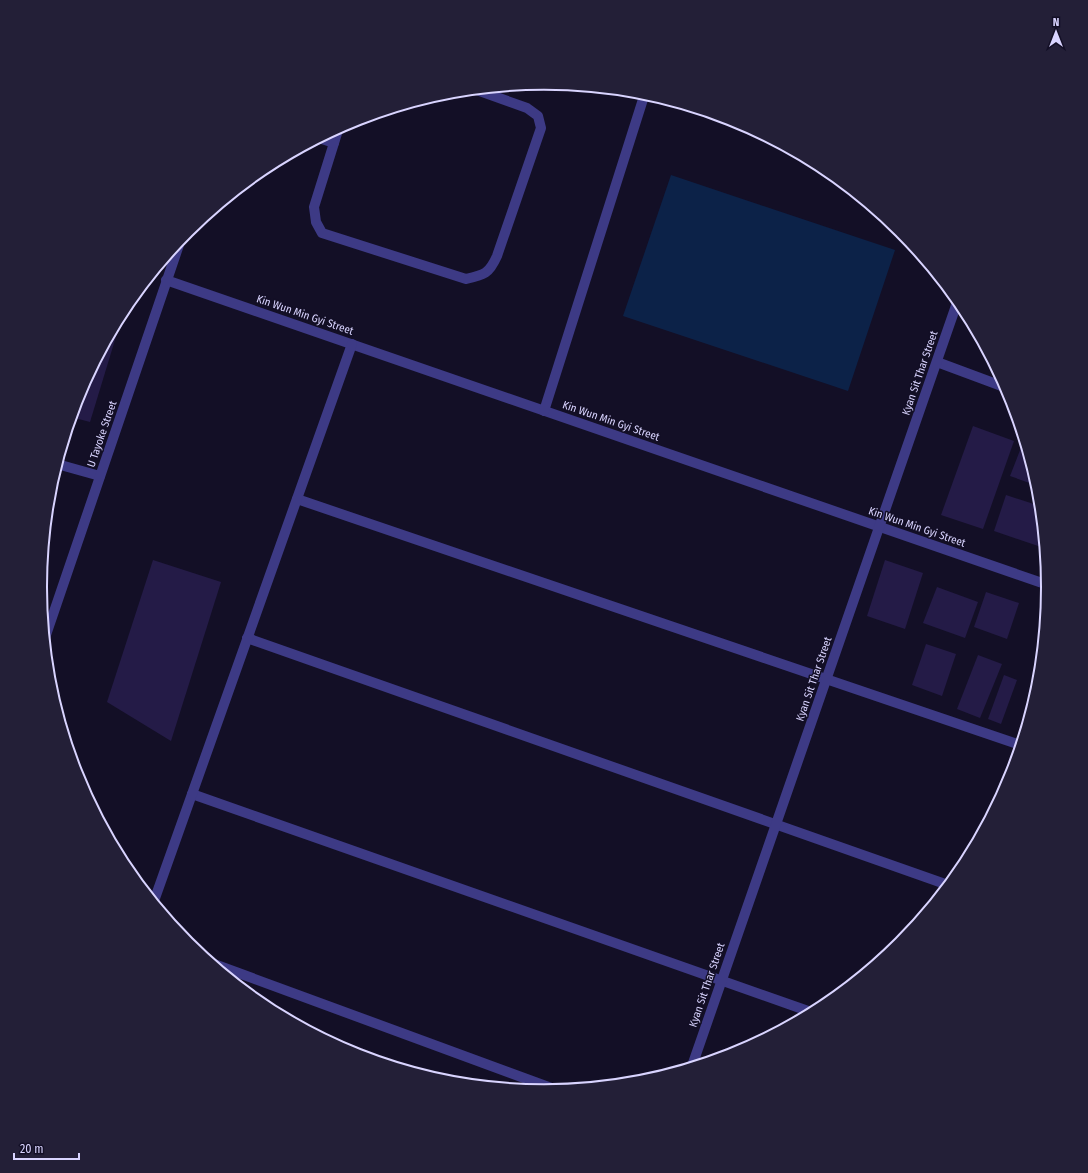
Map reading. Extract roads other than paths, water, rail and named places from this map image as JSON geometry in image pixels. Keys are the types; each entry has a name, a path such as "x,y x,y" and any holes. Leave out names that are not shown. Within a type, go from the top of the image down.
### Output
{"street":[{"path":"336,135 314,206 316,222 322,233 466,279 484,275 492,268 497,256 541,128 538,116 527,108 486,93"},
{"path":"544,411 643,99"},
{"path":"326,140 334,143"},
{"name":"U Tayoke Street","path":"49,627 176,253"},
{"name":"Kin Wun Min Gyi Street","path":"166,280 1041,583"},
{"name":"Kyan Sit Thar Street","path":"694,1060 955,308"},
{"path":"156,896 352,344"},
{"path":"936,362 998,385"},
{"path":"62,465 100,476"},
{"path":"297,499 1016,744"},
{"path":"247,638 942,883"},
{"path":"192,794 804,1010"},
{"path":"226,968 537,1084"}],"water":[{"path":"671,175 895,250 848,391 623,316"}]}
